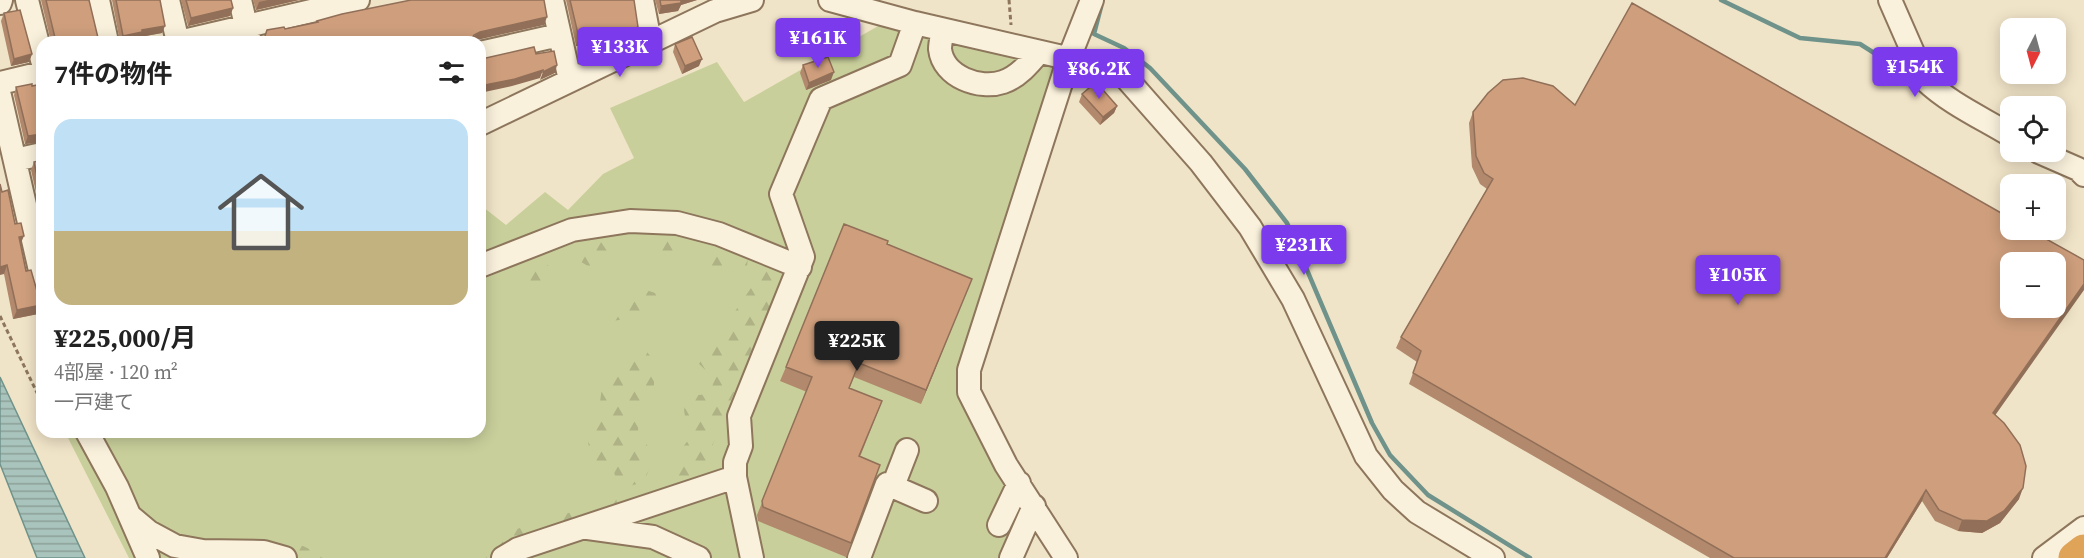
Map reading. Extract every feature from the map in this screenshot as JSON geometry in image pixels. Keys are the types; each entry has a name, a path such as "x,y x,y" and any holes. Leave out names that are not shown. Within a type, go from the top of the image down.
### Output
{"highway":[{"path":"2075,558 2084,551"}],"street":[{"path":"27,0 36,36"},
{"path":"98,0 106,36"},
{"path":"168,0 177,36"},
{"path":"240,0 248,34"},
{"path":"230,36 248,34 358,0"},
{"path":"552,0 570,80"},
{"path":"642,0 651,41"},
{"path":"486,121 651,41 714,6 752,0"},
{"path":"830,0 858,5 915,24 1119,70 1201,163 1250,227 1293,299 1366,456 1393,490 1417,512 1493,558"},
{"path":"1066,558 1006,465 969,393 969,370 1069,58 1092,0"},
{"path":"1890,0 1925,80 2000,129"},
{"path":"752,558 735,477 735,462 741,446 739,416 803,257 781,194 821,99 900,65 915,24"},
{"path":"943,30 940,48 943,59 962,78 976,84 992,85 1005,82 1024,70 1039,52"},
{"path":"486,52 559,35"},
{"path":"0,83 36,74"},
{"path":"0,96 15,160 36,232"},
{"path":"15,160 36,155"},
{"path":"2062,162 2078,169 2084,175"},
{"path":"486,264 572,230 630,221 676,223 719,234 800,267"},
{"path":"90,438 117,488 148,558"},
{"path":"106,438 117,488"},
{"path":"893,486 907,450"},
{"path":"503,558 518,549 735,477"},
{"path":"999,525 1019,483"},
{"path":"859,558 887,484 926,501"},
{"path":"1011,558 1034,506"},
{"path":"130,516 149,532 175,546 203,551"},
{"path":"583,528 652,537 699,558"},
{"path":"2044,558 2084,528"},
{"path":"171,558 203,551 264,552 285,558"}],"path":[{"path":"1009,0 1011,37 1009,45"},
{"path":"0,316 36,391"}],"green space":[{"path":"880,25 1056,67 1058,75 962,354 958,385 1026,508 1005,558 129,558 68,438 486,438 486,209 506,225 545,192 568,210 603,174 634,158 610,108 717,62 744,102"},
{"path":"685,234 691,240 680,258 658,257 655,245"},
{"path":"599,239 607,251 591,268 578,260 580,242"},
{"path":"712,248 729,248 748,259 747,266 712,281 706,273"},
{"path":"543,261 553,270 553,279 533,287 525,279 523,267"},
{"path":"766,266 771,268 780,281 699,478 679,484 673,460 689,439 684,410 688,396 709,394 715,379 697,362 703,347 716,339"},
{"path":"649,291 658,294 656,302 636,317 613,321 611,308 619,298"},
{"path":"630,348 644,348 654,361 654,385 639,417 638,431 654,456 644,482 619,489 614,472 592,469 586,427 600,402 604,372 620,365"},
{"path":"616,498 618,508 514,543 490,558 486,558 483,551 498,535"},
{"path":"202,537 267,539 303,546 328,558 309,558 267,545 203,543"}],"water":[{"path":"0,377 85,558 37,558 0,464"}],"building":[{"path":"46,0 89,0 98,36 55,36"},
{"path":"116,0 160,0 165,26 123,36"},
{"path":"186,0 231,0 233,8 191,18"},
{"path":"411,0 544,0 547,17 480,32 473,36 265,36 267,30 284,27 285,29 318,22 342,14"},
{"path":"570,0 634,0 638,27 618,36 617,31 579,38"},
{"path":"660,0 681,0 681,3 661,6"},
{"path":"1632,3 2000,212 2000,240 2048,240 2084,260 2084,284 2066,310 2066,252 2000,252 2000,318 2060,318 1993,413 2004,423 2020,445 2026,466 2023,488 2004,511 1987,521 1962,520 1939,510 1926,490 1885,558 1734,558 1413,373 1421,351 1401,337 1493,179 1484,173 1476,156 1473,112 1488,93 1503,80 1523,78 1553,86 1575,105"},
{"path":"20,10 32,54 14,59 4,13"},
{"path":"692,37 702,59 685,66 675,44"},
{"path":"534,47 536,54 554,51 557,65 543,72 543,70 486,85 486,58"},
{"path":"828,57 834,72 809,83 803,65"},
{"path":"1096,82 1117,106 1103,117 1082,94"},
{"path":"36,85 36,135 28,136 16,87"},
{"path":"0,184 2,192 8,190 15,224 21,223 24,236 19,237 26,271 31,270 36,288 36,306 17,310 7,265 0,267"},
{"path":"844,224 972,279 926,390 859,363 849,388 882,401 859,456 880,465 851,543 763,507 762,501 812,377 786,367"}],"waterway":[{"path":"1721,0 1800,38 1860,44 1915,79"},
{"path":"1101,7 1094,34 1124,48 1150,68 1245,169 1287,223 1372,423 1390,455 1428,495 1530,558"}]}
